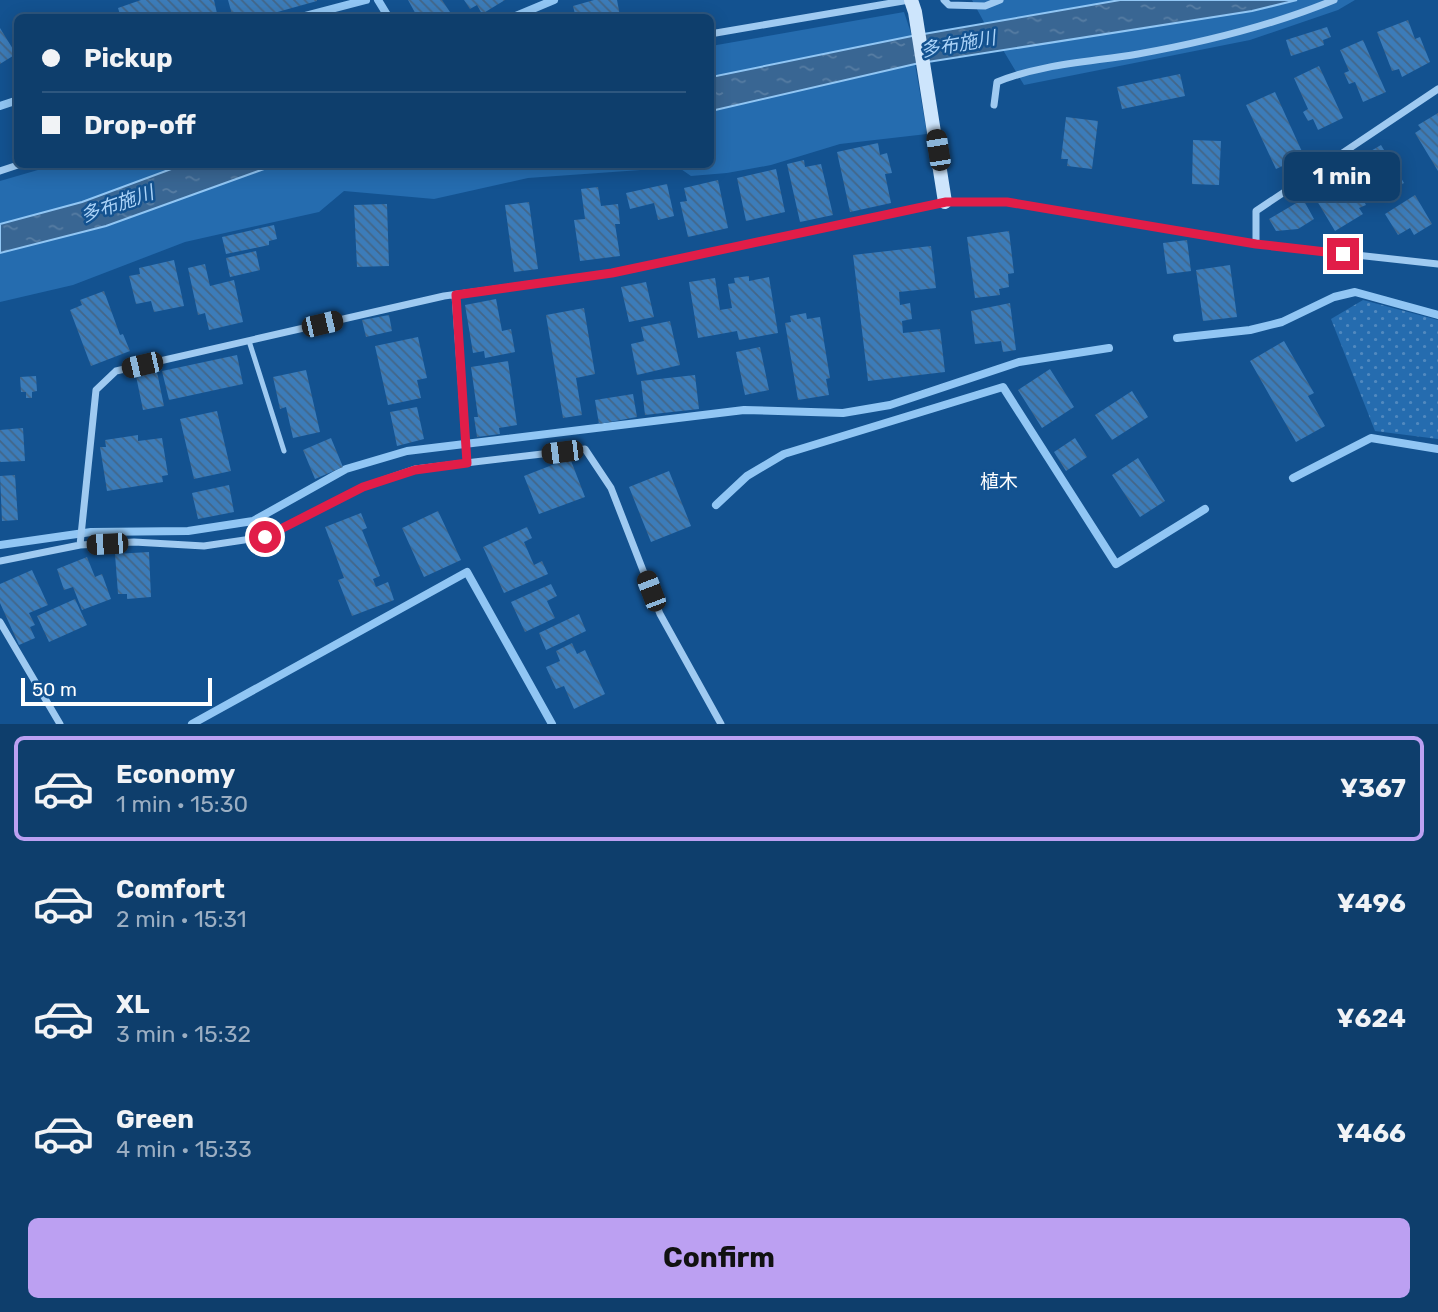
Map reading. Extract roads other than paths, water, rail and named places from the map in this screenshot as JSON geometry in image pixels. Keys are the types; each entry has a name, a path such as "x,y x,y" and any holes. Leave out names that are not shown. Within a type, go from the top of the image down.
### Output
{"street":[{"path":"944,0 949,5 985,6 1000,0"},
{"path":"993,105 997,82 1026,70 1141,53 1229,36 1300,14 1334,0"},
{"path":"714,33 912,4 946,202"},
{"path":"1256,244 1256,211 1438,89"},
{"path":"80,545 96,390 116,371 456,295 612,273 946,202 1007,202 1256,244 1438,264"},
{"path":"456,295 467,463"},
{"path":"0,561 80,545 134,542 205,546 265,537 363,487 415,470 585,449 611,488 660,614 721,724"},
{"path":"0,622 60,724"}],"lane":[{"path":"248,341 284,451"}],"water":[{"name":"多布施川","path":"1120,0 1297,0 1252,11 915,64 714,110 714,76 912,36"},
{"name":"多布施川","path":"174,168 267,168 106,226 0,253 0,224 82,202"}],"waterway":[{"path":"312,14 366,0"},
{"path":"378,0 387,14"},
{"path":"521,14 554,0"},
{"path":"0,106 14,101"},
{"path":"1177,338 1250,330 1282,322 1334,297 1355,292 1438,315"},
{"path":"0,545 91,532 188,531 253,521 346,469 407,451 744,410 843,413 890,405 1019,362 1109,348"},
{"path":"716,505 747,476 784,454 1003,387 1116,564 1205,509"},
{"path":"1293,478 1371,438 1438,449"},
{"path":"192,724 467,572 552,724"}],"district":[{"name":"植木","path":"999,481"}]}
